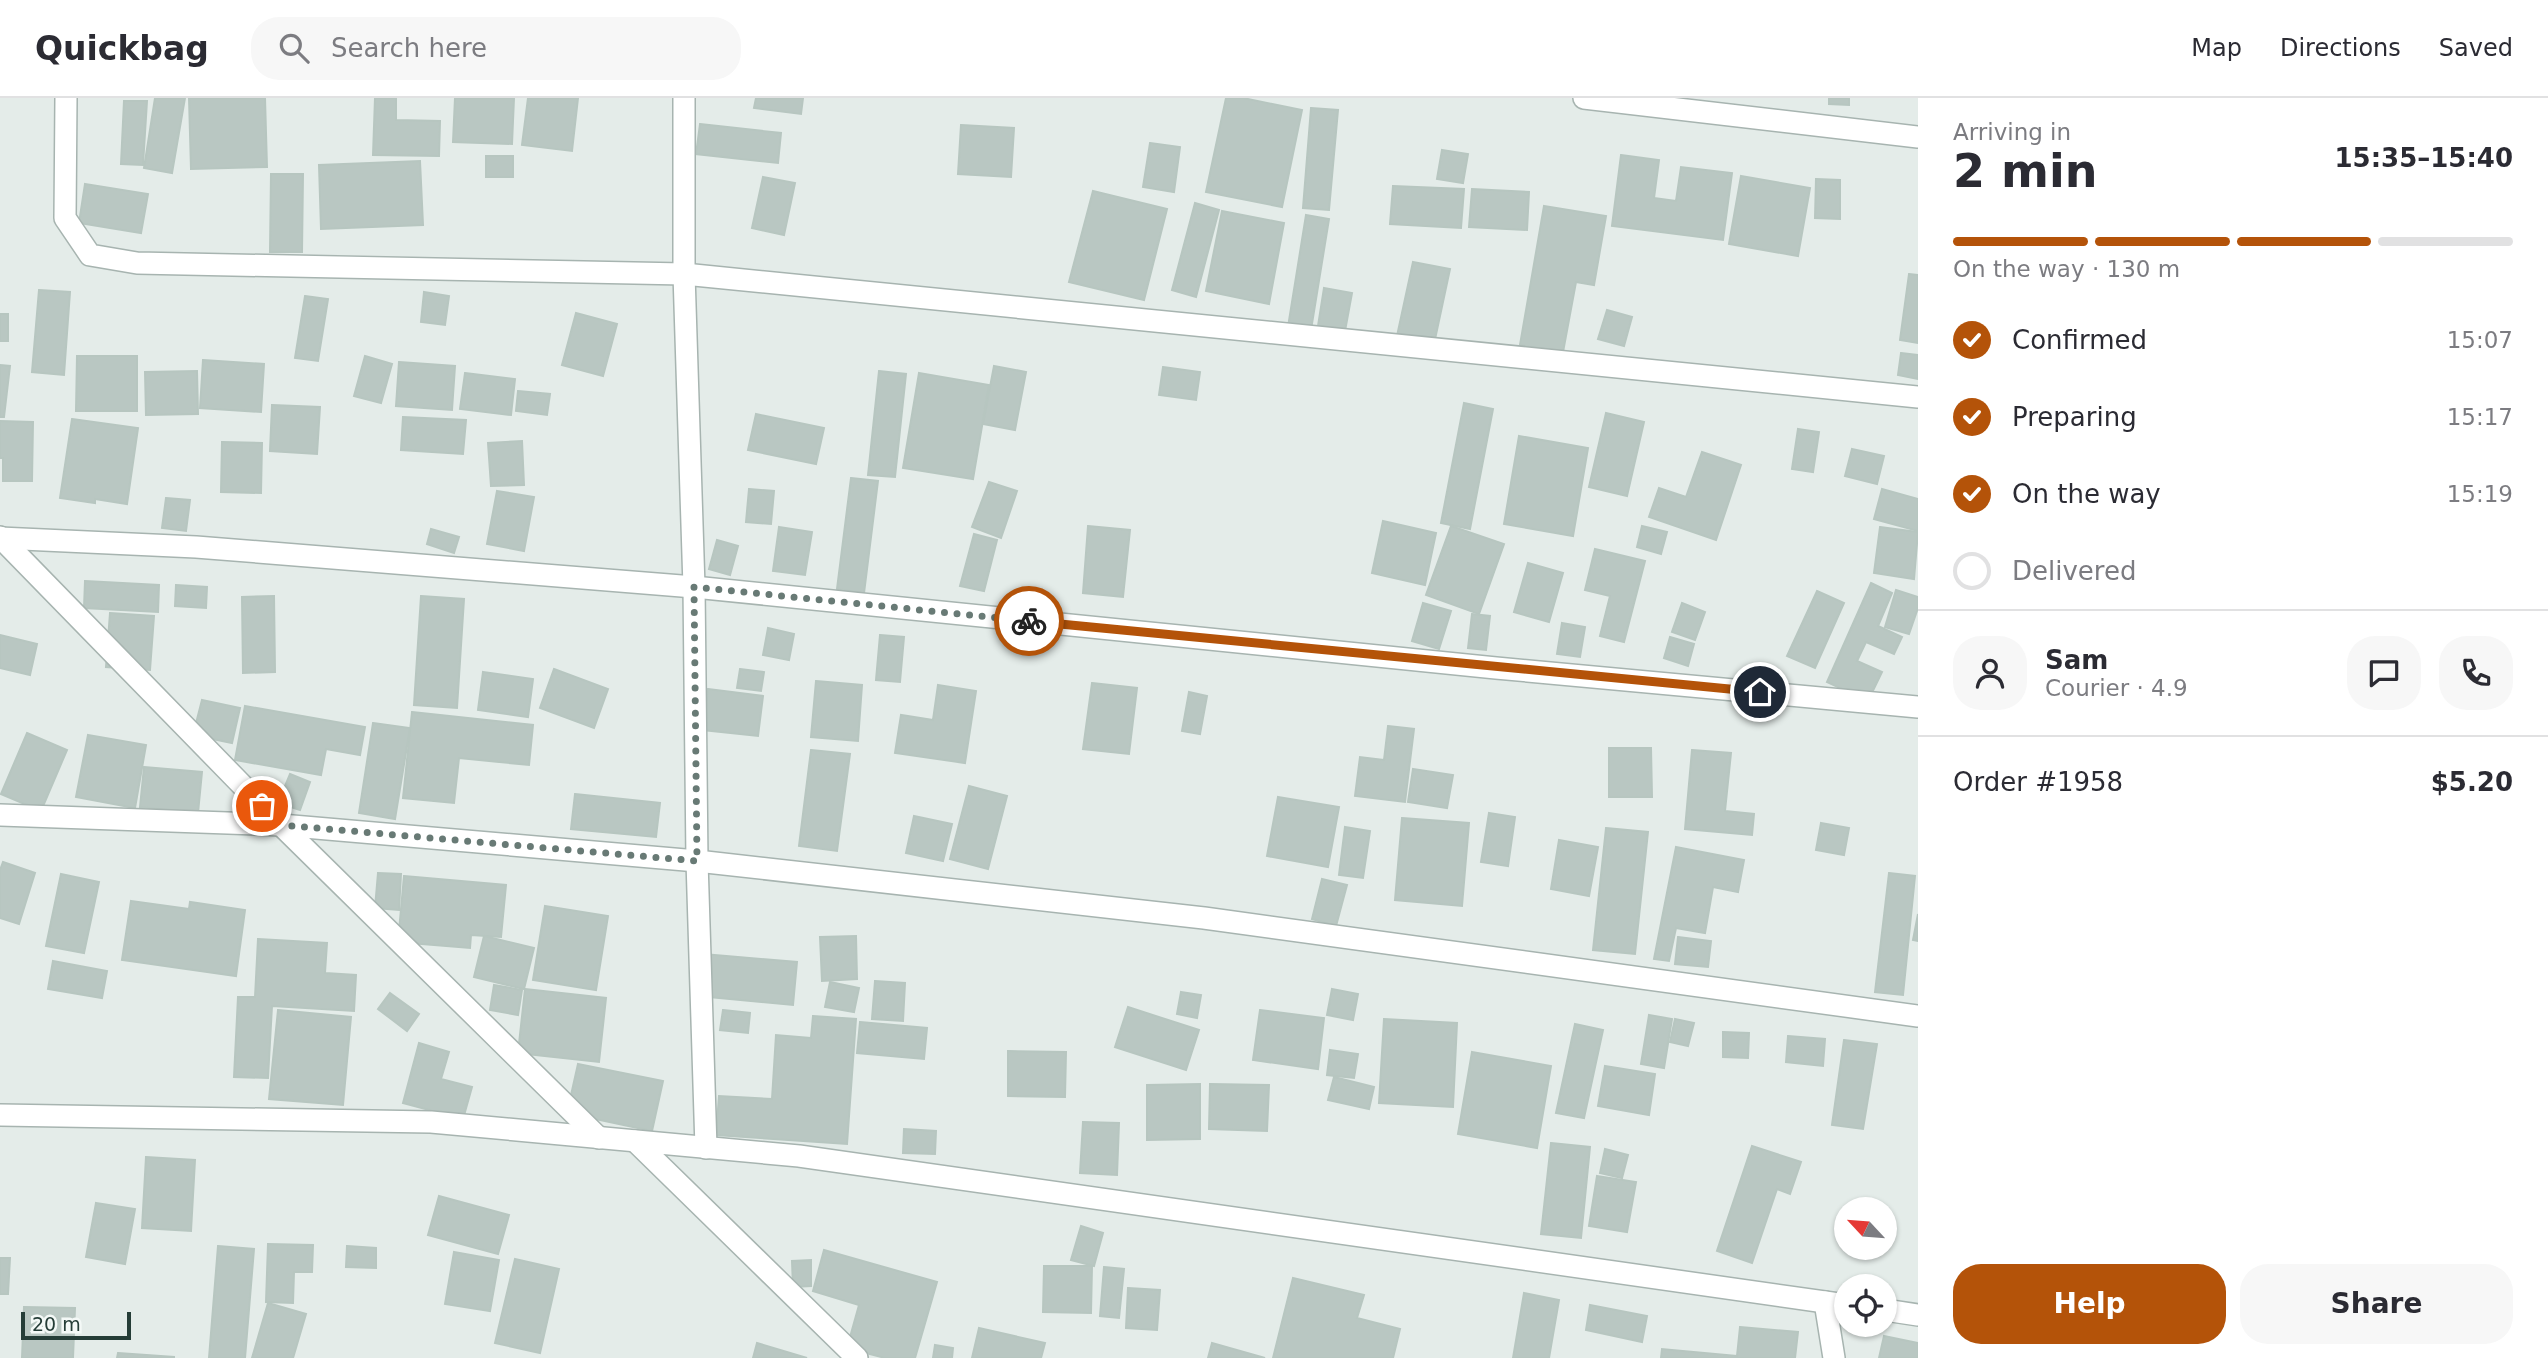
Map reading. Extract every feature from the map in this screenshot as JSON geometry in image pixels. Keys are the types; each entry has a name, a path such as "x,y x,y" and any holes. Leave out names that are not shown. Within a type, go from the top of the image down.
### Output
{"street":[{"path":"66,98 65,218 90,255 137,263 684,274 1918,397"},
{"path":"684,98 684,274 694,587 697,861 706,1148"},
{"path":"1584,98 1918,137"},
{"path":"1,538 197,547 694,587 1510,670 1918,707"},
{"path":"1,538 281,825 599,1138"},
{"path":"0,815 281,825 697,861 1204,918 1918,1016"},
{"path":"0,1115 431,1122 799,1157 1834,1303"},
{"path":"635,1141 857,1358"},
{"path":"1897,1312 1918,1315"},
{"path":"1834,1358 1835,1337"}],"building":[{"path":"155,98 185,98 172,173 144,168"},
{"path":"189,98 265,98 267,167 191,169"},
{"path":"375,98 396,98 396,120 440,121 439,156 373,155"},
{"path":"455,98 514,98 512,144 453,142"},
{"path":"528,98 578,98 572,151 522,145"},
{"path":"756,98 803,98 801,114 754,108"},
{"path":"1226,98 1243,98 1302,110 1282,207 1206,192"},
{"path":"1829,98 1849,98 1849,105 1829,104"},
{"path":"124,101 147,101 143,165 121,164"},
{"path":"1311,108 1338,110 1329,210 1303,208"},
{"path":"700,124 781,133 778,163 696,154"},
{"path":"961,125 1014,128 1011,177 958,174"},
{"path":"1150,143 1180,147 1174,192 1143,187"},
{"path":"1442,150 1468,154 1463,183 1437,179"},
{"path":"1621,155 1659,160 1654,198 1676,201 1681,167 1732,173 1723,240 1612,226"},
{"path":"486,156 513,156 513,177 486,177"},
{"path":"420,161 423,225 321,229 319,165"},
{"path":"271,174 303,174 302,252 270,252"},
{"path":"1741,176 1810,188 1798,256 1729,244"},
{"path":"763,177 795,183 784,235 752,228"},
{"path":"1816,179 1840,180 1840,219 1815,218"},
{"path":"85,184 148,194 141,233 79,223"},
{"path":"1393,186 1464,189 1461,228 1390,224"},
{"path":"1472,189 1529,192 1527,230 1469,227"},
{"path":"1093,191 1167,209 1144,300 1069,282"},
{"path":"1195,203 1219,210 1196,297 1172,290"},
{"path":"1544,206 1606,216 1594,285 1576,282 1563,352 1520,345"},
{"path":"1222,211 1284,223 1269,304 1206,291"},
{"path":"1306,215 1329,219 1311,330 1288,327"},
{"path":"1413,262 1450,269 1434,344 1397,336"},
{"path":"1909,274 1918,275 1918,343 1900,340"},
{"path":"1324,288 1352,293 1345,331 1318,326"},
{"path":"39,290 70,292 64,375 32,372"},
{"path":"424,292 449,296 445,325 421,322"},
{"path":"305,296 328,299 318,361 295,358"},
{"path":"1607,310 1632,317 1624,346 1598,339"},
{"path":"576,313 617,324 603,376 562,365"},
{"path":"0,314 8,314 8,341 0,341"},
{"path":"1901,353 1918,355 1918,379 1898,375"},
{"path":"77,356 137,356 137,411 76,411"},
{"path":"365,356 392,364 381,403 354,396"},
{"path":"203,360 264,364 261,412 200,408"},
{"path":"399,362 455,366 452,410 396,406"},
{"path":"0,365 10,366 4,417 0,417"},
{"path":"994,366 1026,372 1015,430 983,424"},
{"path":"1163,367 1200,372 1196,400 1159,395"},
{"path":"197,371 198,414 146,415 145,372"},
{"path":"879,371 906,374 895,477 868,475"},
{"path":"465,373 515,379 511,415 460,409"},
{"path":"919,373 989,385 973,479 903,468"},
{"path":"518,391 550,394 547,415 516,411"},
{"path":"1464,403 1493,409 1470,529 1441,523"},
{"path":"272,405 320,407 317,454 270,451"},
{"path":"1606,413 1644,422 1627,496 1589,487"},
{"path":"756,414 824,428 816,464 748,450"},
{"path":"403,417 466,420 463,454 401,450"},
{"path":"72,419 138,428 127,504 95,499 95,503 60,498"},
{"path":"0,421 33,422 32,481 3,481"},
{"path":"1798,429 1819,432 1813,472 1792,469"},
{"path":"1519,436 1588,448 1573,536 1504,524"},
{"path":"522,441 524,485 491,486 488,443"},
{"path":"222,442 262,443 261,493 221,492"},
{"path":"1852,449 1884,456 1877,484 1845,476"},
{"path":"1702,452 1741,465 1716,540 1649,517 1659,488 1686,497"},
{"path":"851,478 878,481 864,593 837,589"},
{"path":"989,482 1017,491 1001,538 972,527"},
{"path":"749,489 774,491 771,524 746,522"},
{"path":"1882,489 1918,499 1918,531 1874,519"},
{"path":"497,491 534,497 524,551 487,544"},
{"path":"166,498 190,500 186,531 162,528"},
{"path":"1383,521 1436,533 1425,585 1372,573"},
{"path":"1088,526 1130,530 1123,597 1083,593"},
{"path":"1451,526 1504,544 1479,614 1426,595"},
{"path":"1642,526 1667,532 1661,554 1637,547"},
{"path":"779,527 812,532 805,575 773,571"},
{"path":"1880,527 1918,532 1914,579 1874,573"},
{"path":"431,529 459,537 454,553 427,544"},
{"path":"974,534 997,540 984,591 960,586"},
{"path":"717,540 738,546 730,575 709,569"},
{"path":"1595,549 1645,561 1624,642 1600,636 1610,596 1585,590"},
{"path":"1528,563 1563,573 1549,622 1514,612"},
{"path":"85,581 159,585 158,612 84,608"},
{"path":"1871,583 1892,593 1878,626 1902,637 1894,654 1866,642 1857,661 1882,672 1868,701 1827,682"},
{"path":"176,585 207,587 206,608 175,606"},
{"path":"1896,590 1918,597 1918,608 1909,634 1885,627"},
{"path":"1817,591 1844,603 1815,668 1787,656"},
{"path":"274,596 275,672 243,673 242,597"},
{"path":"421,596 464,599 457,708 414,705"},
{"path":"1423,603 1451,611 1439,649 1412,641"},
{"path":"1682,603 1705,612 1695,640 1672,632"},
{"path":"110,613 154,616 150,670 106,667"},
{"path":"1472,614 1490,616 1486,650 1468,648"},
{"path":"1562,623 1585,627 1580,657 1557,654"},
{"path":"768,628 794,634 789,660 763,655"},
{"path":"0,635 37,644 30,675 0,668"},
{"path":"880,635 904,637 900,682 876,680"},
{"path":"1670,637 1694,644 1688,666 1664,658"},
{"path":"554,669 608,689 594,728 540,708"},
{"path":"740,669 764,672 761,691 737,688"},
{"path":"483,672 533,679 528,717 478,710"},
{"path":"816,681 862,685 858,741 811,737"},
{"path":"1092,683 1137,688 1129,754 1083,749"},
{"path":"938,685 976,691 965,763 895,753 901,715 933,720"},
{"path":"708,689 763,696 758,736 703,730"},
{"path":"1189,692 1207,696 1200,734 1182,731"},
{"path":"202,700 240,708 232,743 193,735"},
{"path":"245,706 365,727 360,755 326,749 321,775 235,760"},
{"path":"412,712 533,725 529,765 459,758 454,803 403,798"},
{"path":"373,723 410,728 395,819 359,813"},
{"path":"1388,726 1414,729 1405,802 1355,796 1360,757 1384,760"},
{"path":"27,733 67,750 41,811 1,794"},
{"path":"88,735 146,745 135,808 76,797"},
{"path":"1609,748 1651,748 1652,797 1609,797"},
{"path":"811,750 850,754 837,851 799,846"},
{"path":"1692,750 1731,753 1725,811 1754,814 1752,835 1685,829"},
{"path":"144,767 202,772 198,813 140,807"},
{"path":"1413,769 1453,775 1447,808 1408,802"},
{"path":"290,774 310,782 300,810 278,803"},
{"path":"969,786 1007,796 988,869 950,859"},
{"path":"575,794 660,803 656,837 571,829"},
{"path":"1278,797 1339,807 1328,867 1267,856"},
{"path":"1489,813 1515,817 1508,866 1481,862"},
{"path":"914,816 952,824 943,861 906,853"},
{"path":"1402,818 1469,823 1462,906 1395,900"},
{"path":"1821,823 1849,828 1844,855 1816,850"},
{"path":"1345,827 1370,831 1363,878 1339,875"},
{"path":"1606,828 1648,832 1635,954 1593,950"},
{"path":"1559,840 1598,847 1589,896 1551,889"},
{"path":"1676,847 1744,860 1738,892 1713,887 1705,933 1676,928 1669,961 1654,959"},
{"path":"3,862 35,873 19,924 0,918 0,870"},
{"path":"378,873 401,874 399,910 375,908"},
{"path":"1889,873 1915,876 1903,995 1875,992"},
{"path":"61,874 99,882 84,953 46,946"},
{"path":"404,876 506,885 501,937 471,935 470,948 398,942"},
{"path":"1322,879 1347,885 1336,926 1312,919"},
{"path":"131,901 189,909 190,902 245,910 236,976 122,960"},
{"path":"545,906 608,916 596,990 533,980"},
{"path":"1918,914 1918,941 1913,940"},
{"path":"484,936 534,948 524,989 474,977"},
{"path":"856,936 857,979 822,981 820,937"},
{"path":"1678,937 1711,941 1708,967 1675,964"},
{"path":"258,939 327,943 325,973 356,975 354,1011 272,1006 268,1078 234,1077 238,997 255,997"},
{"path":"703,954 797,962 793,1005 699,996"},
{"path":"53,961 107,971 102,998 48,989"},
{"path":"875,981 905,983 903,1021 872,1019"},
{"path":"830,982 859,988 854,1012 825,1007"},
{"path":"494,985 522,990 518,1015 490,1010"},
{"path":"525,989 606,998 599,1062 518,1053"},
{"path":"1332,989 1358,994 1353,1020 1327,1015"},
{"path":"1181,992 1201,995 1197,1018 1177,1014"},
{"path":"390,993 419,1014 407,1031 378,1009"},
{"path":"1128,1007 1199,1030 1186,1070 1115,1047"},
{"path":"278,1010 351,1017 343,1105 269,1099"},
{"path":"723,1010 750,1013 748,1033 720,1030"},
{"path":"1260,1010 1324,1018 1318,1069 1253,1060"},
{"path":"1649,1015 1672,1019 1664,1068 1641,1064"},
{"path":"813,1016 856,1019 847,1144 716,1135 719,1096 772,1099 776,1035 811,1038"},
{"path":"1384,1019 1457,1023 1453,1107 1379,1103"},
{"path":"1675,1019 1694,1023 1688,1046 1670,1042"},
{"path":"860,1022 927,1028 924,1059 857,1053"},
{"path":"1575,1024 1603,1030 1584,1118 1556,1113"},
{"path":"1723,1032 1749,1033 1748,1058 1723,1057"},
{"path":"1788,1036 1825,1039 1823,1066 1786,1062"},
{"path":"1844,1040 1877,1044 1863,1129 1832,1125"},
{"path":"419,1043 449,1052 441,1079 472,1087 463,1119 403,1103"},
{"path":"1330,1050 1358,1054 1354,1078 1327,1075"},
{"path":"1008,1051 1066,1052 1065,1097 1008,1096"},
{"path":"1472,1052 1551,1066 1537,1148 1458,1134"},
{"path":"578,1064 663,1081 652,1131 567,1113"},
{"path":"1605,1066 1655,1074 1649,1115 1598,1106"},
{"path":"1334,1077 1374,1087 1369,1109 1328,1100"},
{"path":"1200,1084 1200,1139 1147,1140 1147,1085"},
{"path":"1210,1084 1269,1085 1267,1131 1209,1129"},
{"path":"1083,1122 1119,1123 1117,1175 1080,1173"},
{"path":"904,1129 936,1131 935,1154 903,1153"},
{"path":"1551,1143 1590,1147 1581,1238 1541,1234"},
{"path":"1752,1146 1801,1162 1790,1194 1777,1189 1752,1263 1717,1251"},
{"path":"1605,1149 1628,1155 1622,1178 1600,1173"},
{"path":"146,1157 195,1160 191,1231 142,1228"},
{"path":"1597,1176 1636,1182 1627,1232 1589,1226"},
{"path":"439,1196 509,1215 498,1254 428,1235"},
{"path":"96,1203 135,1209 125,1264 86,1257"},
{"path":"1081,1226 1103,1233 1094,1266 1071,1260"},
{"path":"268,1244 313,1245 312,1272 294,1272 293,1303 266,1302"},
{"path":"218,1246 254,1249 245,1358 209,1358"},
{"path":"347,1246 376,1248 376,1268 346,1267"},
{"path":"824,1250 937,1282 915,1358 885,1358 847,1348 859,1305 813,1291"},
{"path":"454,1252 499,1260 490,1311 445,1304"},
{"path":"0,1258 10,1258 8,1294 0,1294"},
{"path":"515,1259 559,1269 540,1353 495,1343"},
{"path":"811,1260 811,1286 793,1287 792,1261"},
{"path":"1044,1266 1092,1266 1091,1313 1043,1312"},
{"path":"1104,1267 1124,1269 1119,1318 1100,1316"},
{"path":"1293,1278 1364,1295 1357,1318 1400,1329 1393,1358 1273,1358"},
{"path":"1128,1288 1160,1290 1157,1330 1126,1328"},
{"path":"1524,1293 1559,1300 1549,1358 1513,1358"},
{"path":"268,1303 306,1314 293,1358 252,1358"},
{"path":"1590,1305 1647,1316 1642,1342 1586,1330"},
{"path":"24,1307 75,1308 73,1358 22,1358"},
{"path":"1740,1327 1798,1332 1795,1358 1661,1358 1662,1349 1737,1356"},
{"path":"979,1328 1045,1343 1041,1358 972,1358"},
{"path":"1884,1337 1918,1343 1918,1358 1879,1358"},
{"path":"757,1343 807,1358 753,1358"},
{"path":"1212,1343 1265,1358 1208,1358"},
{"path":"935,1345 953,1348 952,1358 933,1358"},
{"path":"118,1353 174,1357 174,1358 117,1358"}],"way so far":[{"path":"262,806 281,825 697,861 694,587 1029,621"}],"route":[{"path":"1029,621 1760,692"}]}
